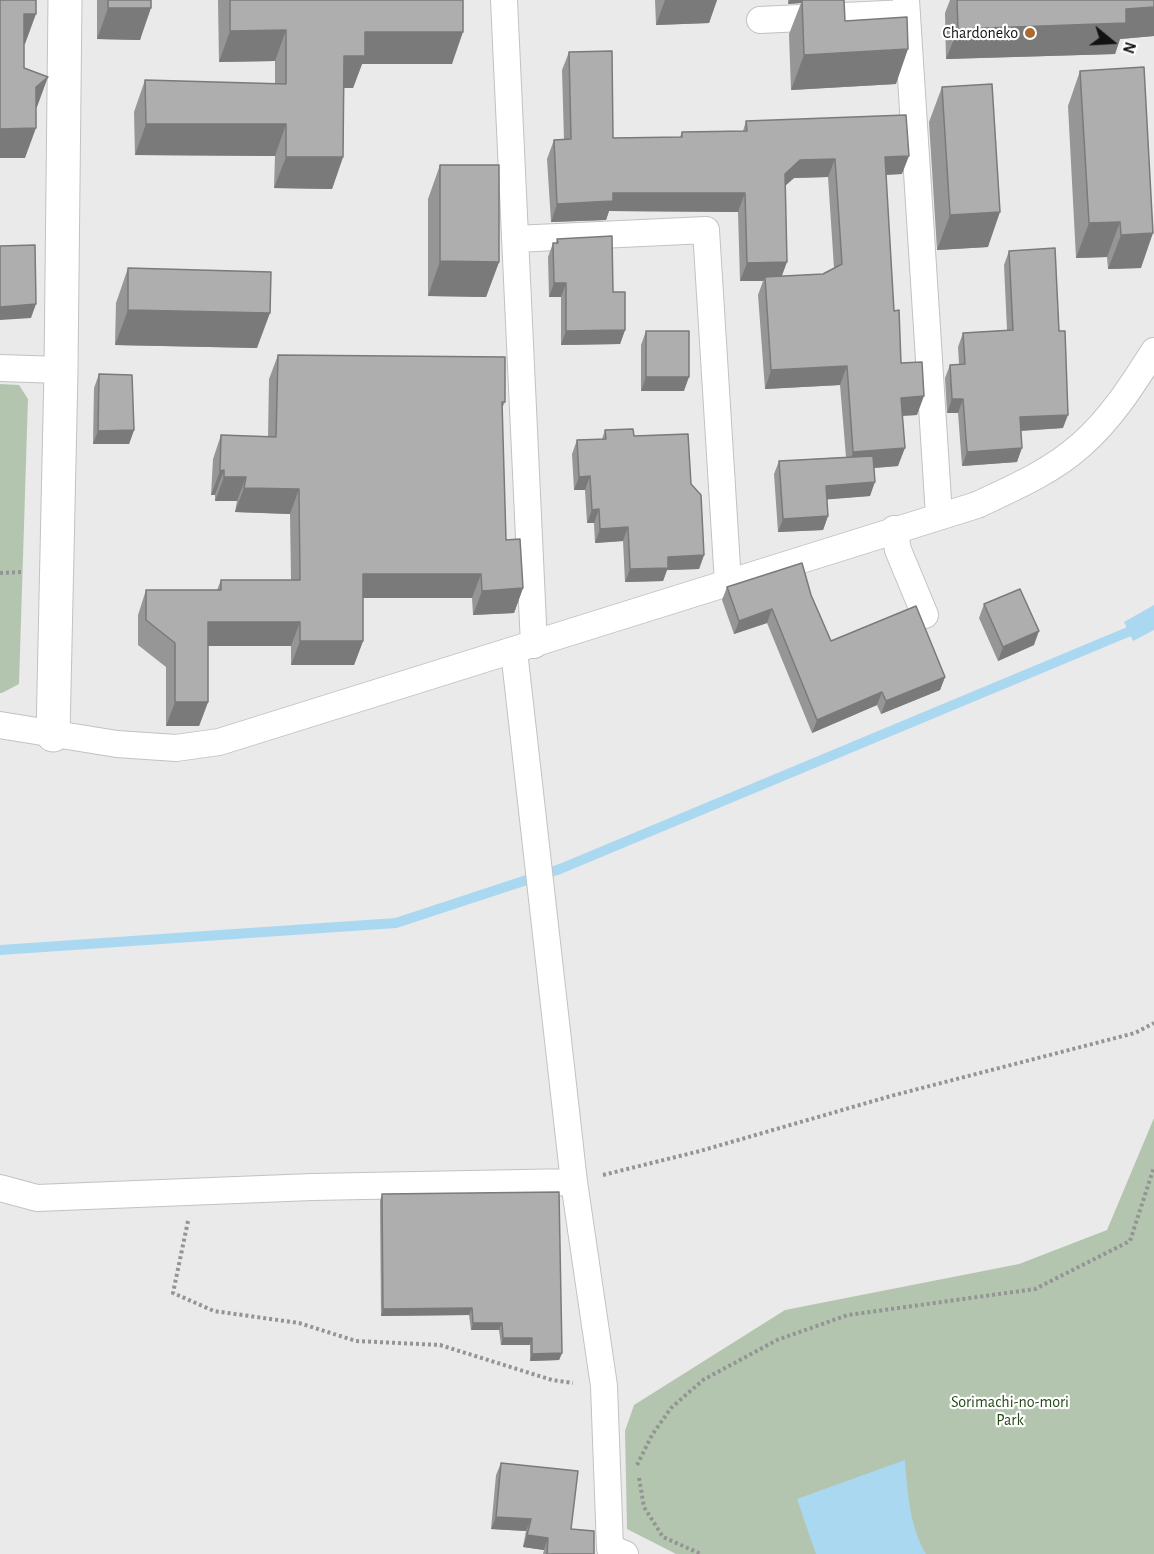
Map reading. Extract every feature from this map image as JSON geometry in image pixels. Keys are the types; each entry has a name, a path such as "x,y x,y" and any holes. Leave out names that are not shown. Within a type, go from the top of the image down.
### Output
{"street":[{"path":"53,735 61,370 65,0"},
{"path":"504,0 515,239 524,648 536,853 574,1182 604,1386 610,1548 625,1554"},
{"path":"760,20 907,7 939,516"},
{"path":"515,239 706,231 728,583"},
{"path":"0,725 117,744 176,748 219,742 524,648 894,529 977,505 1026,482 1080,446 1123,399 1154,351"},
{"path":"0,368 61,370"},
{"path":"894,529 898,550 925,615"},
{"path":"0,1188 37,1198 574,1182"}],"path":[{"path":"0,573 32,572"},
{"path":"574,1182 700,1151 891,1096 1135,1033 1154,1023"},
{"path":"701,1554 663,1537 644,1507 637,1465 652,1435 671,1408 704,1380 777,1340 848,1315 1035,1289 1130,1241 1154,1167"},
{"path":"191,1192 188,1220 173,1293 214,1311 298,1323 356,1341 440,1345 552,1380 604,1386"}],"green space":[{"path":"0,384 19,385 28,399 19,684 2,693 0,693"},
{"name":"Sorimachi-no-mori Park","path":"1154,1118 1154,1554 676,1554 627,1529 625,1431 634,1405 785,1310 1019,1264 1107,1230"}],"water":[{"path":"1154,605 1154,630 1133,641 1124,622"},
{"path":"905,1460 913,1521 926,1554 816,1554 797,1499"}],"building":[{"path":"0,0 36,0 36,14 24,14 24,68 48,77 36,87 36,128 0,129"},
{"path":"108,0 151,0 151,8 108,8"},
{"path":"230,0 463,0 463,32 365,32 365,56 344,56 343,157 286,157 286,124 146,124 145,80 286,84 286,30 230,31"},
{"path":"802,0 844,0 845,21 907,17 908,49 804,55"},
{"path":"957,0 1154,0 1154,7 1126,9 1126,23 958,29"},
{"path":"612,51 613,138 682,137 682,132 747,131 746,121 906,115 909,156 885,157 894,311 899,310 901,363 922,362 924,396 901,398 905,448 853,452 847,366 771,370 765,277 823,274 842,264 835,159 800,160 785,174 787,262 747,263 745,193 613,193 613,201 557,204 554,140 571,139 569,52"},
{"path":"1144,67 1153,233 1121,235 1120,222 1089,223 1080,71"},
{"path":"992,84 1000,212 950,215 942,87"},
{"path":"440,165 499,165 499,262 440,261"},
{"path":"612,236 613,292 625,292 625,330 566,331 566,283 554,283 553,243 558,243 557,239"},
{"path":"35,245 36,304 0,307 0,246"},
{"path":"1055,248 1059,331 1065,331 1068,415 1020,417 1022,448 967,452 963,399 952,399 950,365 965,364 963,333 1013,330 1009,251"},
{"path":"128,268 271,272 270,313 128,310"},
{"path":"646,331 689,331 689,377 646,377"},
{"path":"278,355 505,357 505,402 502,402 506,540 520,539 523,588 482,591 481,574 363,574 363,641 300,641 300,622 208,622 208,702 175,702 175,643 146,620 146,590 221,590 221,580 300,580 299,489 244,488 246,477 224,477 224,470 220,471 221,435 276,437"},
{"path":"99,374 132,375 134,430 98,431"},
{"path":"633,429 634,436 688,434 691,484 701,495 704,555 668,557 668,568 630,569 628,527 600,529 599,509 592,510 590,476 579,477 577,440 606,439 605,430"},
{"path":"873,456 875,482 826,486 828,516 783,519 779,461"},
{"path":"802,563 811,595 831,641 916,606 945,677 886,701 882,692 817,720 772,609 739,621 727,587"},
{"path":"1020,589 1039,631 1003,647 984,604"},
{"path":"559,1192 562,1353 532,1354 532,1338 503,1338 502,1323 473,1323 472,1308 383,1309 382,1194"},
{"path":"501,1463 578,1471 571,1529 594,1531 594,1554 547,1554 548,1538 527,1535 531,1519 496,1517"}],"waterway":[{"path":"0,950 396,923 560,869 1128,632 1154,618"}],"place":[{"name":"Chardoneko","path":"1030,33"}]}
